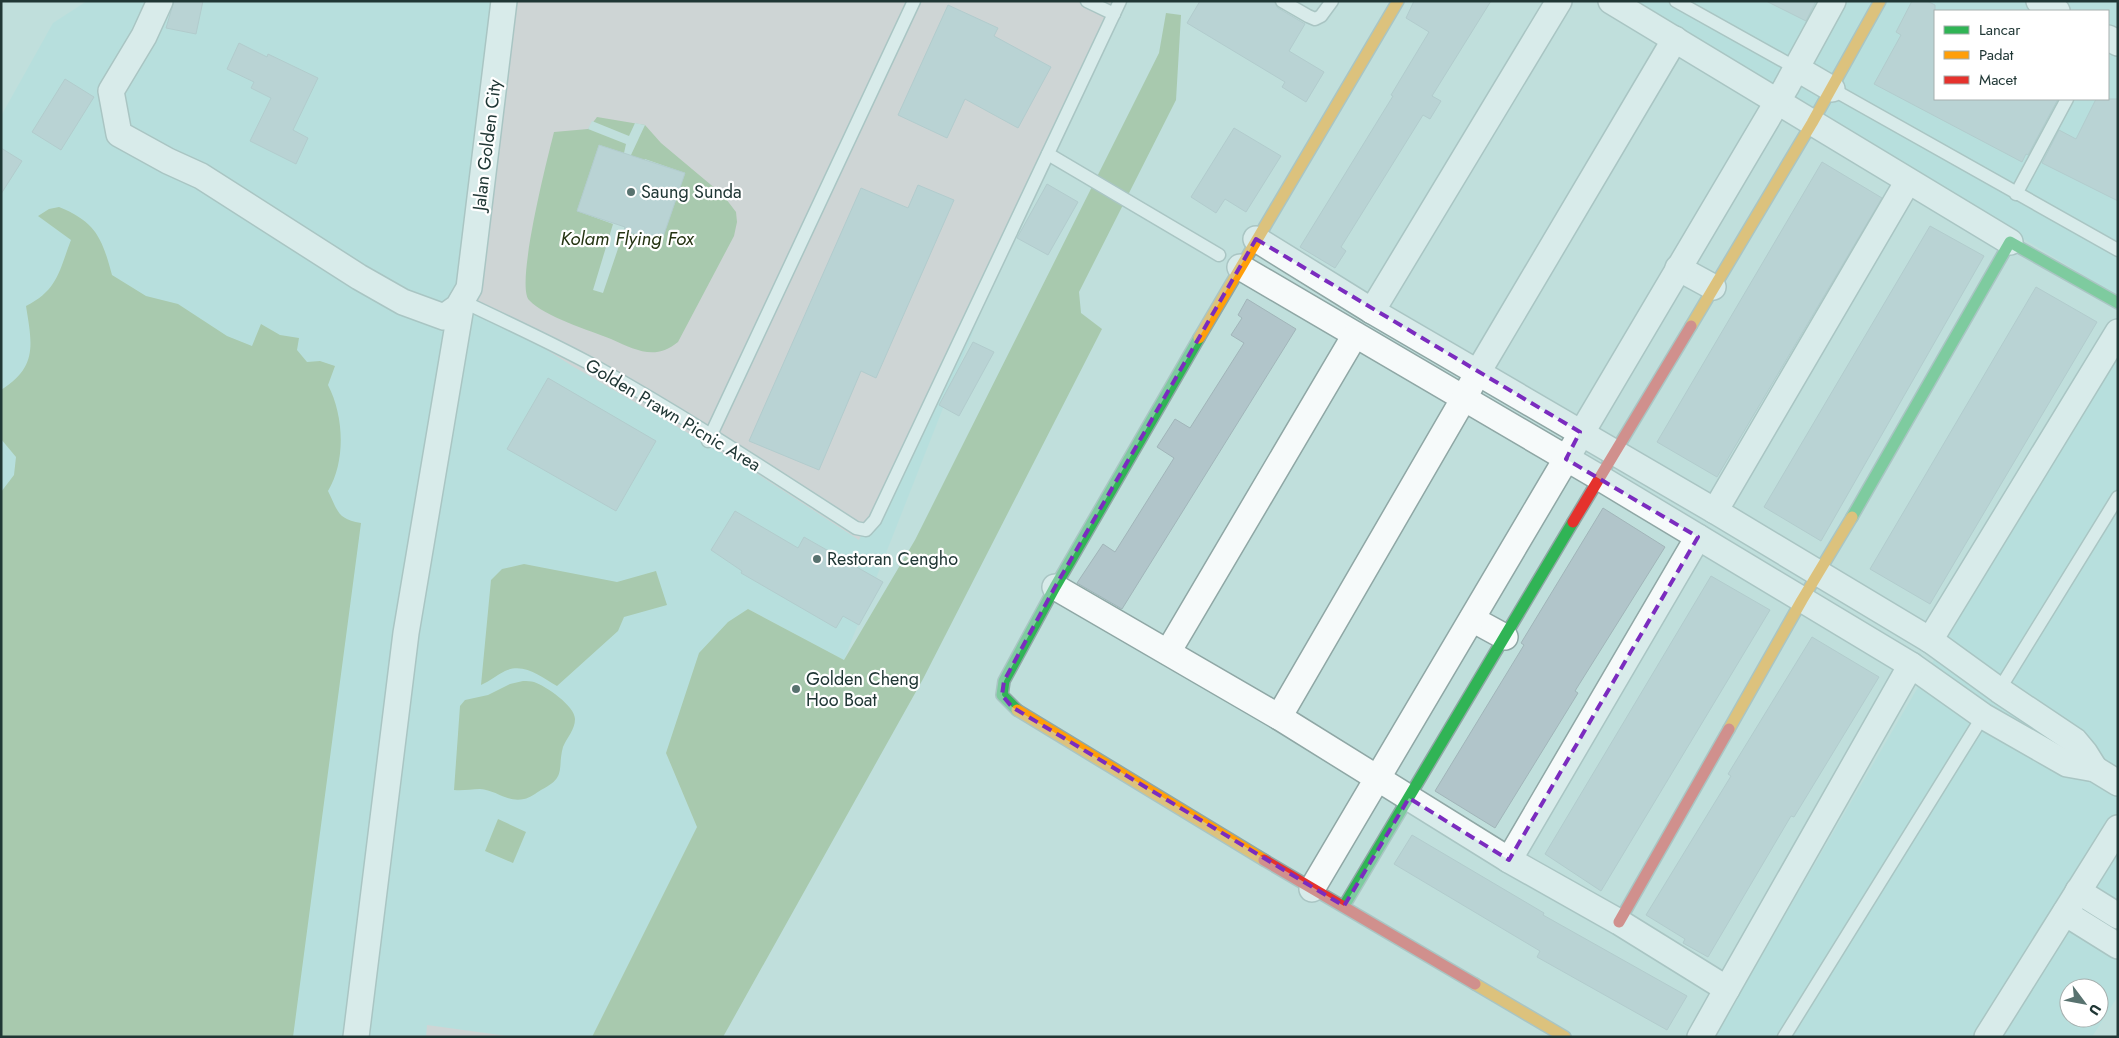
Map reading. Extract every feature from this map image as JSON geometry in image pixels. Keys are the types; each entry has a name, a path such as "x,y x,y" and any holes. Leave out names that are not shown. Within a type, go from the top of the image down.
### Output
{"street":[{"path":"160,1 144,36 111,91 119,134 168,161 201,176 359,277 403,302 444,317 453,312 466,294"},
{"name":"Jalan Golden City","path":"356,1037 406,633 466,294 504,1"},
{"path":"1398,1 1256,239 1055,587 1004,681 1002,695 1012,707 1312,889 1565,1037"},
{"path":"1372,310 1559,1"},
{"path":"1611,1 1778,100 1812,123 2010,242 2118,303"},
{"path":"1312,889 1566,459 1580,432 1778,100 1833,1"},
{"path":"1344,906 1812,123 1880,1"},
{"path":"2038,1 2055,10"},
{"path":"1279,717 1478,372 1675,39"},
{"path":"1796,68 1832,89"},
{"path":"1715,511 1908,181"},
{"path":"1256,239 1372,310 1820,573 1930,640 1999,690 2075,741 2085,753 2094,769"},
{"path":"1619,922 1802,600 1820,573 2010,242"},
{"path":"1240,268 1600,478 1911,665 1983,716 2067,764 2094,769 2118,783"},
{"path":"1678,268 1714,288"},
{"path":"1930,640 2118,332"},
{"path":"1168,652 1355,335"},
{"path":"1509,860 1698,537"},
{"path":"1055,587 1279,717 1509,860 1619,922 1727,989"},
{"path":"1472,619 1505,637"},
{"path":"1700,1037 1911,665"},
{"path":"1983,716 1999,690"},
{"path":"1987,1037 2118,828"},
{"path":"2078,891 2118,916"},
{"path":"2065,913 2118,946"}],"lane":[{"path":"710,438 914,1"},
{"path":"1087,1 1114,14"},
{"path":"1120,1 1048,154 1219,255"},
{"path":"1282,1 1315,19 1321,16 1332,1"},
{"path":"1676,1 1796,68"},
{"path":"1832,89 2118,250"},
{"path":"2016,194 2066,100"},
{"name":"Golden Prawn Picnic Area","path":"466,294 540,338 598,369 856,528 866,530 875,520 1048,154"},
{"path":"1999,690 2118,497"},
{"path":"1784,1037 1983,716"}],"highlighted area":[{"path":"1256,239 1580,432 1566,459 1698,537 1509,860 1409,798 1344,906 1012,707 1002,695 1004,681 1055,587"}],"shaded area":[{"path":"87,1 1103,1 844,660 748,609 666,753 697,827 592,1037 1,1037 1,116 53,23"},
{"path":"509,1 1120,1 859,540 745,466 574,367 473,304"},
{"path":"1630,1 2118,1 2118,296"},
{"path":"2118,344 2118,996 2109,1010 2109,978 2059,978 2059,1028 2098,1028 2092,1037 1714,1037"},
{"path":"427,1025 507,1036 507,1037 426,1037"}],"water":[{"path":"1166,13 1181,15 1176,100 1079,292 1081,313 1102,329 923,679 723,1037 592,1037 697,827 666,753 699,653 728,622 748,609 844,660 915,540 1159,53"},
{"name":"Kolam Flying Fox","path":"597,117 645,125 661,143 723,195 736,212 737,222 734,236 678,342 670,348 661,351 645,352 629,347 545,312 529,300 526,289 526,271 529,247 554,132 588,129"},
{"path":"59,207 81,219 96,233 105,251 112,275 146,296 178,304 227,336 252,346 261,324 280,335 299,338 297,350 307,362 320,361 335,366 328,385 337,410 341,438 338,466 328,491 339,513 347,519 361,523 293,1037 1,1037 1,492 14,475 16,457 1,439 1,390 21,373 30,354 30,332 26,306 45,293 56,279 71,240 38,216 49,209"},
{"path":"524,564 617,582 656,571 667,605 624,617 618,631 557,686 539,675 519,668 505,671 481,685 491,580 502,569"},
{"path":"523,681 534,682 559,697 574,714 575,723 563,747 560,772 555,781 533,795 518,800 480,789 454,790 460,706 465,700 488,695 510,684"},
{"path":"498,819 526,832 513,863 485,851"}],"pier":[{"name":"Saung Sunda","path":"592,121 629,136 635,123 645,125 631,155 636,186 645,159 685,173 661,243 624,231 603,293 593,290 613,224 577,211 599,145 624,153 626,144 588,129"}],"building":[{"path":"174,1 203,1 196,34 166,28"},
{"path":"1200,1 1274,1 1278,8 1305,24 1289,51 1324,72 1306,102 1282,87 1285,82 1187,23"},
{"path":"1414,1 1491,1 1432,96 1441,101 1430,119 1423,115 1341,247 1346,251 1335,268 1300,247 1393,96 1391,95 1429,32 1406,18"},
{"path":"1766,1 1816,1 1806,21"},
{"path":"1912,1 1927,1 1935,5 1934,100 2057,100 2028,155 2026,154 2022,162 1874,84 1901,35 1896,32"},
{"path":"948,5 998,28 994,36 1051,67 1018,128 965,99 947,138 898,115"},
{"path":"239,43 267,57 268,54 318,78 293,130 308,138 296,164 250,141 271,98 251,88 254,82 227,69"},
{"path":"65,79 94,97 61,150 32,132"},
{"path":"2118,99 2118,201 2042,163 2059,130 2076,139 2096,100"},
{"path":"1234,128 1281,156 1246,212 1225,199 1216,213 1191,197"},
{"name":"Saung Sunda","path":"599,145 685,173 661,243 624,230 625,227 577,211"},
{"path":"1,148 22,161 1,194"},
{"path":"1822,162 1882,198 1717,477 1657,442"},
{"path":"1047,184 1078,202 1048,255 1017,238"},
{"path":"918,185 954,200 876,378 861,371 819,470 749,441 861,188 908,208"},
{"path":"1930,226 1984,256 1821,541 1764,507"},
{"path":"2036,287 2097,322 1930,604 1870,569"},
{"path":"1247,299 1296,329 1122,609 1077,583 1103,544 1115,552 1174,458 1157,447 1175,419 1190,428 1244,343 1231,335 1242,318 1238,315"},
{"path":"973,342 994,352 959,416 939,405"},
{"path":"548,378 656,441 616,511 507,449"},
{"path":"1603,508 1665,547 1575,691 1578,693 1495,828 1435,791 1524,645 1521,643"},
{"name":"Restoran Cengho","path":"735,511 798,548 804,537 883,582 859,625 843,616 836,628 741,573 742,571 711,550"},
{"path":"1711,576 1770,610 1601,891 1545,854"},
{"path":"1812,637 1879,677 1794,817 1791,816 1708,957 1683,943 1685,939 1646,915 1731,776 1728,774"},
{"path":"1412,835 1544,913 1543,915 1687,996 1667,1030 1537,957 1540,951 1394,864"}],"traffic: fast":[{"path":"1852,517 2010,242 2118,303"},
{"path":"1017,710 1002,695 1004,681 1055,587 1199,338"},
{"path":"1344,906 1573,522"}],"traffic: slow":[{"path":"1199,338 1398,1"},
{"path":"1691,326 1812,123 1880,1"},
{"path":"1729,729 1802,600 1852,517"},
{"path":"1017,710 1264,860"},
{"path":"1475,984 1565,1037"}],"traffic: jam":[{"path":"1573,522 1691,326"},
{"path":"1619,922 1729,729"},
{"path":"1264,860 1475,984"}],"place":[{"name":"Saung Sunda","path":"631,192"},
{"name":"Restoran Cengho","path":"817,559"},
{"name":"Golden Cheng Hoo Boat","path":"796,689"}]}
